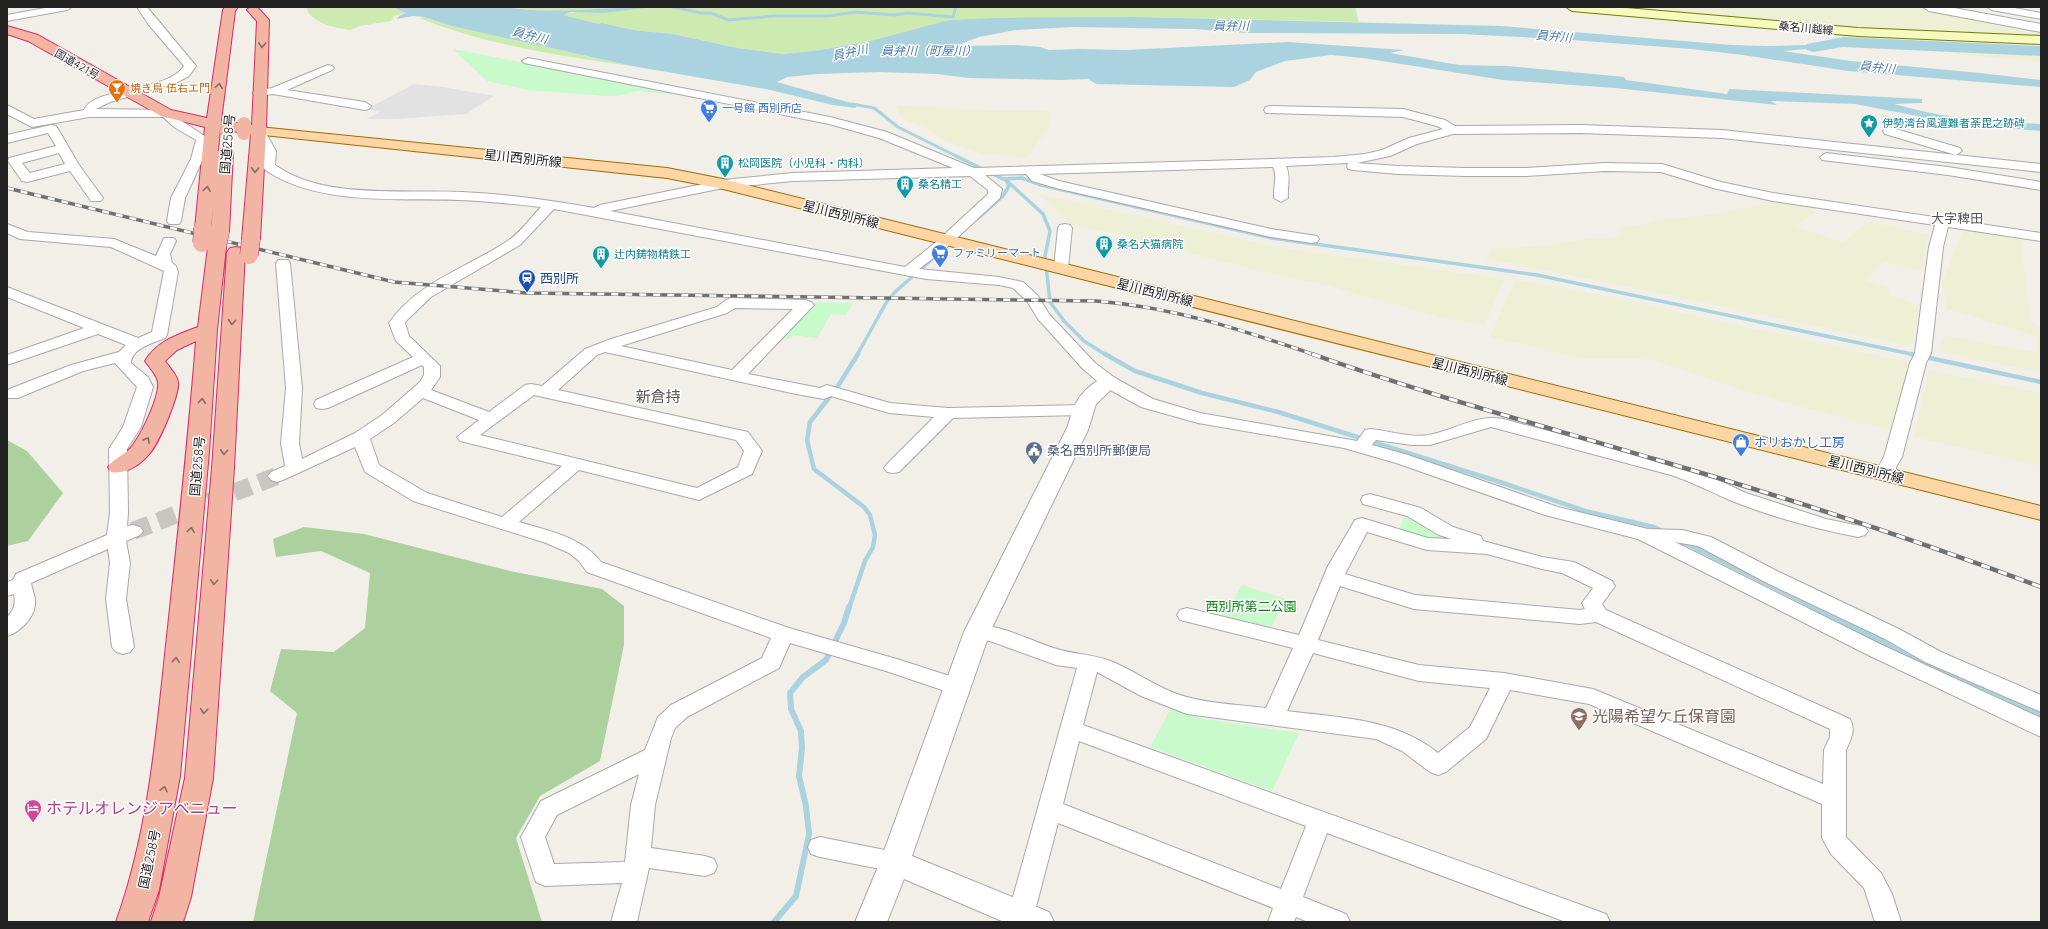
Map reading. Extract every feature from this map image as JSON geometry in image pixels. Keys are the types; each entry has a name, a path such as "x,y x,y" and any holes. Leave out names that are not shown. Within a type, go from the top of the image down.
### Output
{"highway":[{"name":"国道258号","path":"167,922 175,897 199,778 223,284 211,238 225,121 229,10 232,7"},
{"path":"234,72 238,7"},
{"name":"国道258号","path":"249,129 245,105 253,9"},
{"path":"223,284 246,266 244,245 257,143 249,129 259,93 263,20 253,9"},
{"name":"国道421号","path":"7,30 33,38 166,114 225,121 249,129"},
{"name":"国道258号","path":"132,922 143,890 166,776 198,452 207,330 223,284"},
{"path":"119,467 142,449 159,415 167,393 168,382 155,361 156,358 170,346 207,330"}],"main road":[{"name":"桑名川越線","path":"1572,7 1858,32 1994,40 2041,40"},
{"name":"星川西別所線","path":"249,129 651,171 723,184 2041,513"}],"street":[{"path":"7,18 67,7"},
{"path":"89,113 92,106 97,103 172,81 185,74 190,66 181,52 150,21 142,7"},
{"path":"1929,7 2041,28"},
{"path":"1992,7 2039,16"},
{"path":"2027,7 2039,16"},
{"path":"528,61 830,121 883,135 973,172 995,189 995,195 951,241 940,246 914,272"},
{"path":"259,93 273,91 328,68"},
{"path":"273,91 365,106"},
{"path":"7,108 32,123 89,113 166,114 203,139 197,159 178,198 174,221"},
{"path":"1270,110 1404,113 1435,121 1453,130"},
{"path":"7,139 63,126 63,118"},
{"path":"52,129 73,166 96,198"},
{"path":"249,129 270,151 269,166 279,174 330,190 350,193 507,198 592,211 914,272 999,281 1018,285 1033,299 1043,316 1089,366 1109,382 1147,403 1206,420 1346,443 1367,441 1430,440 1478,424 1491,422 1503,424 1677,471 1699,478 1739,497 1823,524 1858,531"},
{"path":"592,211 723,184 793,177 1334,161 1365,158 1386,153 1413,140 1453,130 1580,129 1680,131 1722,134 2041,168"},
{"path":"1680,131 1694,137 1778,152 1948,171 2041,186"},
{"path":"1889,131 1975,157 1982,162"},
{"path":"64,148 14,161 27,178 73,166"},
{"path":"1334,161 1361,167 1452,172 1526,172 1605,167 1662,168 1718,186 1773,197 2041,237"},
{"path":"1277,162 1283,174 1280,187 1281,198"},
{"path":"1030,170 1037,178 1056,184 1272,233 1312,239"},
{"path":"277,476 295,469 361,437 378,426 419,391 430,379 433,372 432,366 402,338 397,323 401,317 416,301 426,294 516,242 550,204"},
{"path":"1887,474 1886,467 1893,457 1921,357 1936,247 1942,223"},
{"path":"7,228 25,236 114,243 165,264"},
{"path":"1061,268 1065,228"},
{"path":"123,647 116,599 124,534 119,513 118,449 132,427 145,387 142,381 123,364 122,360 129,350 138,344 159,335 171,272 165,264 163,254 169,240"},
{"path":"282,263 294,388 290,443 295,469"},
{"path":"7,292 138,344"},
{"path":"546,392 591,352 602,347 722,310 731,303 806,304 736,376"},
{"path":"7,360 100,328"},
{"path":"602,347 736,376 830,392 889,408 948,413 1082,410"},
{"path":"12,394 78,368 125,355"},
{"path":"322,404 424,358"},
{"path":"871,922 895,862 977,632 1077,430 1082,417 1082,410 1098,390 1109,382"},
{"path":"531,389 742,436 753,451 746,470 699,494 466,436 490,418 531,389"},
{"path":"419,391 490,418"},
{"path":"893,468 948,413"},
{"path":"361,437 371,468 420,497 553,539 576,549 586,556 594,567 783,634 958,687"},
{"path":"1367,441 1538,506 1650,535 1875,650 2041,728"},
{"path":"505,525 576,463"},
{"path":"1370,500 1414,512 1446,531 1473,540 1487,548"},
{"path":"1273,718 1306,644 1333,577 1362,524 1427,544 1487,548 1542,563 1567,568 1605,586 1592,604 1598,615"},
{"path":"7,629 23,614 26,601 14,586 23,579 124,534"},
{"path":"1650,535 1682,536 1704,541 1772,577 1892,634 1934,658 2041,704"},
{"path":"1333,577 1414,602 1580,617 1598,615 1842,725 1841,737 1836,750 1834,838 1838,845 1864,870 1874,883 1882,900 1888,922"},
{"path":"1187,614 1419,673 1504,681 1593,697 1834,799"},
{"path":"977,632 992,634 1056,657 1089,662 1105,667 1149,690 1187,706 1377,731 1402,739 1414,745 1438,766 1478,733 1504,681"},
{"path":"624,922 637,864 643,805 666,723 672,716 771,663 783,634"},
{"path":"1892,634 1961,659 2041,692"},
{"path":"820,847 895,862 1026,920 1049,809 1089,662"},
{"path":"1070,729 1597,922"},
{"path":"656,756 549,808 533,837 545,875 637,864 705,866"},
{"path":"1049,809 1285,913 1337,922"},
{"path":"1285,913 1320,821"}],"green space":[{"path":"306,7 391,7 407,13 394,16 391,21 360,26 350,30 337,28 318,21 312,17"},
{"path":"505,7 627,7 566,11"},
{"path":"665,7 1355,7 1359,22 1137,17 950,20 870,41 819,50 783,54 739,48 673,34 633,30 602,23 599,24 563,15 575,12 599,12"},
{"path":"1599,7 1916,7 2041,31 2041,36 1925,32 1807,25"},
{"path":"424,17 453,26 631,66 550,54 497,42 444,27 419,18"},
{"path":"453,49 678,93 671,94 637,91 618,96 604,96 529,90 487,81"},
{"path":"1953,49 2041,54 2041,62 1957,54"},
{"path":"897,105 984,110 1052,111 1048,129 1027,158 983,154 953,144 917,124 907,121 899,115"},
{"path":"1038,194 1276,247 1505,279 1484,325 1440,317 1329,286 1259,271 1105,231 1073,226"},
{"path":"1779,202 1812,207 1816,212 1794,226 1843,242 1869,221 1929,235 1921,271 1884,262 1866,280 1888,287 1889,295 1921,305 1911,346 1586,278 1486,259 1491,249 1540,246 1589,238 1614,238 1621,232 1620,227 1644,225 1655,220 1697,216"},
{"path":"1963,230 2021,238 2030,321 2041,325 2041,373 1938,351 1944,335 2039,353 2036,336 1947,309 1942,283"},
{"path":"1515,280 1599,295 1912,363 1893,431 1754,394 1647,358 1585,359 1490,337"},
{"path":"816,302 853,303 846,315 831,314 817,338 794,335 791,339 775,339"},
{"path":"1929,370 2041,393 2041,467 1914,437"},
{"path":"7,440 27,451 63,493 28,541 7,546"},
{"path":"1406,513 1465,542 1428,539 1399,530"},
{"path":"304,527 364,534 510,571 602,589 624,606 624,645 600,761 540,796 516,838 542,922 253,922 297,713 270,691 281,649 334,652 365,628 370,573 321,551 276,557 273,539"},
{"name":"西別所第二公園","path":"1242,585 1285,599 1271,629 1222,617"},
{"path":"1171,708 1205,719 1299,733 1272,791 1150,747"}],"shaded area":[{"path":"414,84 443,87 494,96 466,114 394,119 366,119 380,112 367,109"}],"water":[{"name":"員弁川（町屋川）","path":"392,7 505,7 561,11 654,7 603,13 571,12 563,15 599,24 602,23 633,30 673,34 738,48 783,54 820,50 870,41 949,20 995,18 1136,17 1501,26 1732,45 1808,45 1817,48 1783,51 1851,61 2041,80 2041,87 1848,71 1743,55 1691,49 1558,39 1460,34 1247,33 1193,29 1073,27 1016,30 979,37 956,46 1015,45 1040,47 1049,50 1125,50 1288,42 1404,50 1390,53 1459,65 1508,66 1624,77 1626,80 1727,94 1729,89 1922,99 1922,103 1894,104 1949,116 2004,122 2041,124 2041,131 1958,124 1855,104 1771,101 1777,105 1615,88 1503,80 1363,58 1331,55 1285,61 1256,72 1250,80 1234,87 1096,84 1088,79 1061,80 969,78 937,74 879,72 818,74 787,77 777,82 858,105 855,108 833,105 766,89 632,66 452,26 424,17 413,16 397,19 399,16 406,13"}],"waterway":[{"path":"673,7 701,13 711,13 728,20 775,16 828,16 855,12 894,15 908,13 953,17 956,7"},
{"path":"1813,47 1843,42 2041,51"},
{"path":"852,104 874,108 898,127 956,156"},
{"path":"956,156 1007,181 1043,214 1050,231 1045,256 1050,302 1064,321 1084,341 1106,355"},
{"path":"1004,179 1022,178 1041,185 1272,238 1537,275 1916,355"},
{"path":"977,219 1003,196 1009,186 1007,182"},
{"path":"857,355 886,303 895,292 939,253"},
{"path":"849,608 865,561 873,547 875,535 870,515 864,507 814,469 807,440 810,422 838,386 858,354"},
{"path":"1105,354 1135,371 1202,393 1278,412 1503,483 1585,511 1654,527 1664,532"},
{"path":"1911,354 2041,382"},
{"path":"1683,542 1813,607"},
{"path":"774,922 796,896 809,834 806,806 799,776 802,748 801,731 791,709 790,693 803,677 826,660 844,623 849,607"},
{"path":"1813,607 1944,673 2041,716"}],"tunnel":[{"path":"133,531 277,476"}],"railway":[{"path":"7,188 394,282 527,293 1096,301 1153,308 1180,314 1261,337 1312,354"},
{"path":"1312,354 1440,396 1703,473 1801,504 1897,535 2041,587"}],"place":[{"name":"焼き鳥 伍右エ門","path":"117,103"},
{"name":"一号館 西別所店","path":"709,123"},
{"name":"伊勢湾台風遭難者荼毘之跡碑","path":"1869,138"},
{"name":"松岡医院（小児科・内科）","path":"725,178"},
{"name":"桑名精工","path":"905,199"},
{"name":"桑名犬猫病院","path":"1104,259"},
{"name":"ファミリーマート","path":"940,268"},
{"name":"辻内鋳物精鉄工","path":"601,269"},
{"name":"西別所","path":"527,293"},
{"name":"ホリおかし工房","path":"1741,457"},
{"name":"桑名西別所郵便局","path":"1034,465"},
{"name":"光陽希望ケ丘保育園","path":"1579,731"},
{"name":"ホテルオレンジアベニュー","path":"33,823"}],"district":[{"name":"大字稗田","path":"1957,218"},
{"name":"新倉持","path":"658,396"}],"water label":[{"name":"員弁川","path":"1231,25"},
{"name":"員弁川","path":"530,35"},
{"name":"員弁川","path":"1554,36"},
{"name":"員弁川","path":"850,52"},
{"name":"員弁川","path":"1877,67"}]}
